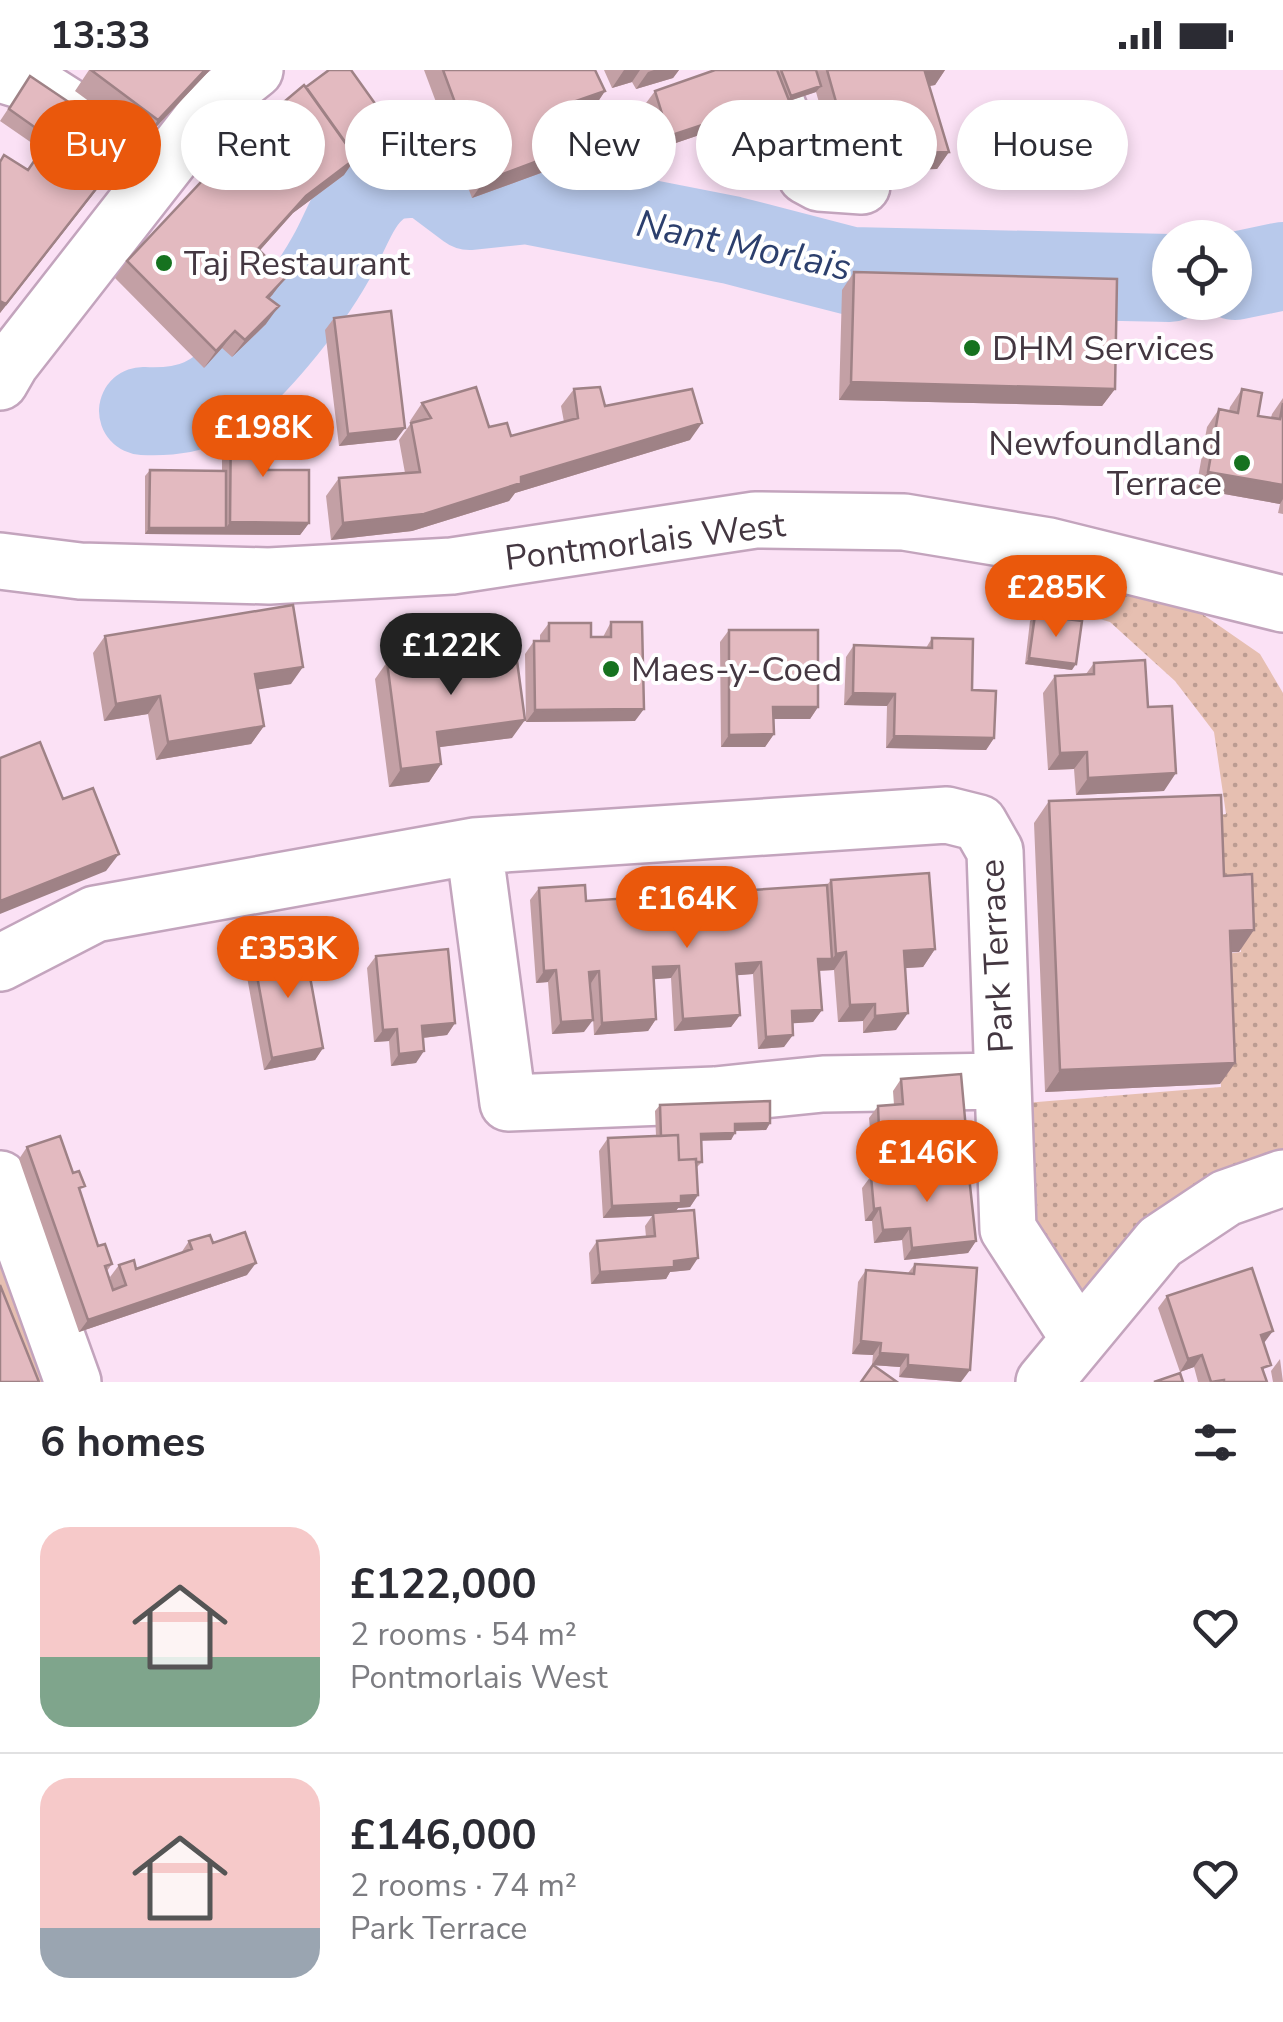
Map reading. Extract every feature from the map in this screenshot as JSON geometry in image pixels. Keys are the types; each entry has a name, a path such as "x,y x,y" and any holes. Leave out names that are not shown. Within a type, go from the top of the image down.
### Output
{"street":[{"path":"0,382 163,166 214,104 255,70"},
{"path":"764,70 776,100"},
{"path":"0,74 32,84 163,166"},
{"name":"Pontmorlais West","path":"0,561 80,572 269,576 452,566 755,520 904,522 1049,546 1283,604"},
{"name":"Park Terrace","path":"0,962 95,914 474,846 947,815 979,823 995,851 1008,1229 1078,1338"},
{"path":"474,846 508,1103 715,1095 823,1084 1002,1082 1003,1086"},
{"path":"1044,1382 1160,1242 1226,1198 1283,1178"},
{"path":"0,1179 72,1382"},
{"path":"0,1321 12,1348 60,1382"}],"shaded area":[{"path":"1073,585 1182,600 1260,654 1283,693 1283,1159 1083,1311 1021,1226 1025,1103 1221,1087 1218,955 1241,952 1239,895 1211,896 1209,817 1226,814 1214,732 1175,681 1110,622 1066,609"},
{"path":"0,1221 83,1382 0,1382"}],"building":[{"path":"91,70 205,70 161,117 161,100 131,100"},
{"path":"329,70 351,70 372,100 345,100 345,142 325,114 325,100 315,100 306,87"},
{"path":"443,70 595,70 605,91 579,100 532,100 532,163 512,171 512,100 454,100"},
{"path":"715,70 777,70 789,100 696,100 696,127 676,134 676,100 658,100 655,91"},
{"path":"781,70 816,70 821,86 791,96"},
{"path":"827,70 934,70 925,72 933,100 835,100"},
{"path":"30,76 66,100 30,100 30,124 9,109"},
{"path":"304,85 315,100 286,100"},
{"path":"937,112 949,152 937,152"},
{"path":"325,114 345,143 345,166 325,182"},
{"path":"4,155 28,170 30,167 30,190 95,190 6,304 0,301 0,162"},
{"path":"194,190 314,190 258,249 286,277 267,297 279,306 245,340 235,331 216,351 127,261"},
{"name":"DHM Services","path":"854,272 1117,279 1115,389 851,382"},
{"path":"391,311 405,428 348,434 334,318"},
{"path":"476,387 489,427 507,423 511,436 578,418 574,389 600,387 605,406 692,389 702,423 521,477 521,483 424,514 343,523 339,478 420,472 411,423 431,418 422,403"},
{"name":"Newfoundland Terrace","path":"1242,389 1262,393 1258,416 1280,419 1283,403 1283,485 1208,472 1219,409 1238,413"},
{"path":"231,420 268,420 268,470 309,470 309,523 230,522"},
{"path":"150,470 226,471 226,528 149,528"},
{"path":"293,605 303,667 255,674 264,726 168,742 160,696 116,704 105,636"},
{"path":"1035,615 1082,621 1076,664 1029,658"},
{"path":"611,622 642,622 644,709 535,710 534,641 549,641 549,623 591,623 591,637 611,637"},
{"path":"729,630 818,630 818,707 773,707 774,734 729,735"},
{"path":"932,638 973,639 972,690 996,691 994,738 894,736 895,694 853,693 854,645 932,648"},
{"path":"515,646 525,720 437,732 441,764 401,769 387,662"},
{"path":"1145,660 1148,707 1172,706 1176,773 1088,778 1087,752 1060,753 1055,676 1094,674 1094,663"},
{"path":"40,742 63,799 93,788 119,854 0,901 0,758"},
{"path":"1221,795 1224,876 1252,874 1254,930 1230,931 1235,1063 1060,1070 1049,801"},
{"path":"929,873 935,949 904,951 908,1013 875,1016 875,1004 850,1005 846,952 836,954 831,880"},
{"path":"585,885 586,901 827,885 832,959 818,959 822,1010 792,1011 793,1035 766,1037 761,962 736,964 740,1015 683,1019 679,966 653,967 656,1019 602,1023 599,971 589,972 593,1020 561,1022 556,970 544,971 539,888"},
{"path":"304,944 323,1048 272,1058 253,954"},
{"path":"448,949 455,1023 422,1026 424,1051 399,1054 397,1029 383,1030 376,956"},
{"path":"961,1074 969,1163 907,1168 904,1127 879,1129 878,1106 903,1104 901,1079"},
{"path":"770,1101 770,1123 735,1124 735,1133 701,1134 702,1162 679,1160 678,1135 661,1136 660,1105"},
{"path":"678,1135 679,1160 696,1159 698,1195 681,1196 681,1203 612,1206 608,1138"},
{"path":"60,1136 73,1173 79,1171 85,1186 79,1188 98,1246 105,1244 112,1264 105,1266 113,1290 126,1285 119,1265 134,1260 136,1269 192,1249 189,1241 210,1235 213,1243 245,1232 256,1263 88,1320 27,1147"},
{"path":"968,1167 976,1241 912,1248 910,1228 883,1230 880,1208 874,1209 871,1176"},
{"path":"694,1210 698,1258 674,1261 674,1267 600,1272 597,1241 655,1236 653,1213"},
{"path":"915,1264 977,1268 970,1370 908,1365 908,1355 880,1353 881,1343 861,1341 866,1270 914,1274"},
{"path":"1252,1268 1273,1331 1261,1335 1271,1365 1262,1368 1267,1382 1211,1382 1202,1355 1188,1359 1167,1296"},
{"path":"0,1285 39,1382 0,1382"},
{"path":"873,1365 897,1382 861,1382"},
{"path":"1180,1373 1183,1382 1154,1382"}],"waterway":[{"name":"Nant Morlais","path":"143,411 196,405 238,377 307,295 364,197 381,181 403,174 426,173 470,206 527,200 731,240 851,271 1152,278"},
{"name":"Nant Morlais","path":"1252,272 1283,266"}],"place":[{"name":"Taj Restaurant","path":"164,263"},
{"name":"DHM Services","path":"972,348"},
{"name":"Newfoundland Terrace","path":"1242,463"},
{"name":"Maes-y-Coed","path":"611,669"}]}
